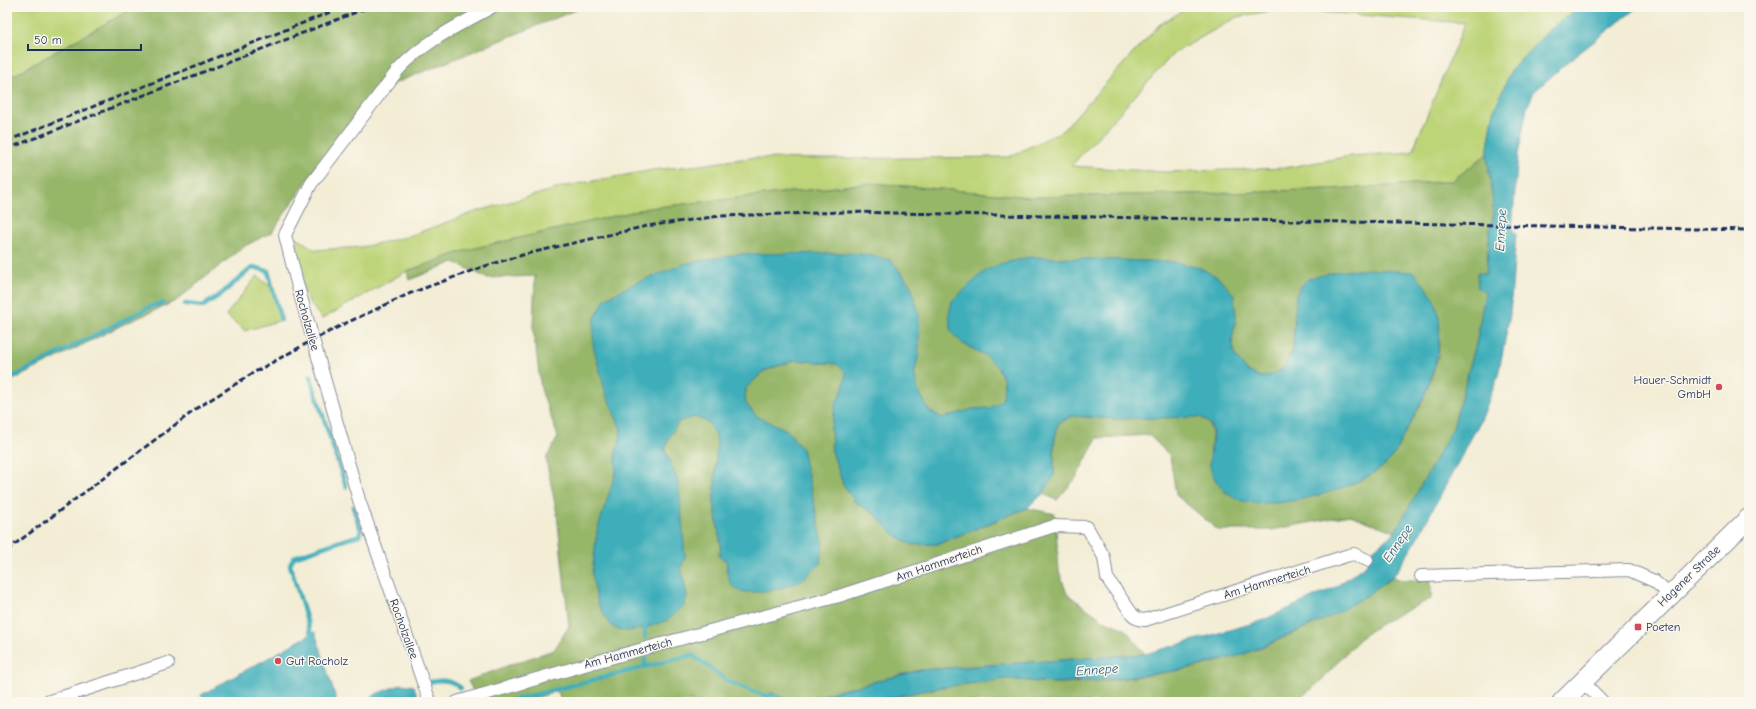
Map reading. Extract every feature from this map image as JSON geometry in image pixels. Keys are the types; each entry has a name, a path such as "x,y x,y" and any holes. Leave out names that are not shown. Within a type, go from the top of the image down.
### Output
{"main road":[{"name":"Hagener Straße","path":"1562,702 1749,518"}],"street":[{"name":"Rocholzallee","path":"430,702 359,500 298,288 285,235 311,184 398,70 411,56 432,40 492,7"},
{"name":"Am Hammerteich","path":"457,702 595,662 840,596 1054,526 1087,527 1104,556 1107,578 1132,614 1138,619 1146,620 1349,555 1359,556 1367,560"},
{"path":"1421,576 1629,570 1654,581 1670,595"},
{"path":"47,702 168,663"},
{"path":"1583,682 1603,702"}],"green space":[{"path":"7,7 135,7 7,79"},
{"path":"135,7 583,7 378,90 320,162 272,232 243,247 176,301 122,325 7,383 7,79"},
{"path":"1189,7 1578,7 1547,32 1494,110 1487,154 1452,181 1376,187 1232,193 1031,197 871,183 649,208 467,250 407,271 322,319 312,306 304,291 297,260 296,237 315,250 362,247 406,237 475,212 566,186 653,170 748,158 824,159 1009,157 1062,131 1160,24","holes":["1281,9 1465,23 1412,152 1350,156 1285,168 1166,172 1071,166 1174,53 1237,17"]},
{"path":"1487,154 1494,213 1490,230 1486,274 1477,273 1485,291 1477,340 1453,429 1395,532 1350,515 1271,530 1218,530 1176,495 1170,456 1149,435 1097,438 1076,478 1057,500 1043,494 1054,475 1054,444 1058,423 1073,416 1114,419 1199,416 1209,423 1212,432 1210,465 1226,493 1238,499 1258,504 1362,480 1390,460 1423,400 1439,354 1436,305 1421,281 1413,272 1294,332 1293,347 1284,368 1273,375 1261,377 1247,371 1235,356 1232,340 1236,317 1219,278 1200,268 1173,262 1031,257 1000,264 951,332 962,343 986,356 998,368 1004,381 1003,399 991,408 973,409 943,418 929,411 918,390 914,374 919,354 911,286 892,261 878,257 739,254 606,394 621,429 620,441 616,452 616,472 610,494 687,596 681,567 685,558 677,479 665,450 668,439 678,421 696,417 709,423 717,440 714,502 721,547 719,555 727,562 726,571 762,591 779,589 799,582 787,430 756,416 745,402 746,388 764,371 796,360 837,364 846,373 843,389 836,403 831,428 832,451 843,484 855,502 873,513 895,535 938,544 1027,508 1055,514 1059,571 1067,594 1103,620 1125,629 1145,654 920,670 795,702 771,693 763,702 561,702 558,691 524,702 479,702 468,681 554,650 569,626 557,514 546,459 558,437 541,389 533,327 535,276 487,278 454,262 409,280 407,271 467,250 649,208 871,183 1031,197 1232,193 1376,187 1452,181"},
{"path":"257,276 271,287 281,320 245,331 226,315"},
{"path":"1393,577 1402,580 1431,580 1431,599 1394,616 1377,626 1361,638 1321,681 1312,689 1292,702 872,702 939,688 989,680 1006,679 1045,683 1067,683 1116,680 1181,670 1208,664 1264,646 1292,634 1345,607"}],"water":[{"name":"Ennepe","path":"1578,7 1638,7 1564,65 1534,92 1527,108 1518,155 1512,228 1516,234 1510,315 1498,376 1482,418 1413,546 1393,576 1366,596 1328,618 1242,655 1182,670 1113,679 1052,683 1007,679 935,688 872,702 795,702 920,670 1145,654 1261,621 1334,588 1366,565 1373,550 1395,532 1453,428 1477,340 1485,292 1478,288 1477,273 1486,274 1490,230 1494,213 1487,154 1494,110 1511,70 1547,32"},
{"path":"854,253 892,261 911,286 919,315 919,354 914,374 918,390 929,411 943,418 973,409 991,408 1003,399 1004,381 998,368 986,356 962,343 951,332 949,314 952,301 985,271 1000,264 1031,257 1173,262 1200,268 1219,278 1234,295 1236,317 1232,340 1235,356 1247,371 1261,377 1273,375 1284,368 1293,347 1296,296 1300,287 1308,279 1335,272 1370,269 1413,272 1429,291 1436,304 1439,321 1437,356 1427,390 1392,458 1378,470 1361,480 1340,489 1318,496 1294,501 1253,503 1237,499 1223,490 1213,476 1210,460 1213,433 1212,427 1204,419 1199,417 1114,419 1073,416 1058,423 1054,444 1054,475 1043,494 1027,508 938,544 912,545 895,535 873,513 855,502 843,484 832,451 831,429 836,403 843,389 846,373 837,364 796,360 764,371 746,388 745,402 756,416 787,430 802,449 823,543 820,564 801,580 778,589 746,592 736,589 730,583 727,571 727,562 719,556 721,547 714,502 717,440 709,423 696,417 679,421 668,439 665,450 677,479 681,506 685,558 681,567 687,596 684,606 668,620 645,628 629,631 618,630 610,625 597,602 592,574 597,531 616,472 616,452 620,441 621,429 606,394 593,345 594,320 605,299 633,284 684,264 739,254"},
{"path":"315,632 337,702 205,702 201,695"},
{"path":"402,684 414,686 417,696 411,702 366,702 376,694"},
{"path":"771,693 795,702 763,702"}],"waterway":[{"path":"185,304 203,306 220,295 253,267 268,271 281,320"},
{"path":"7,380 152,306 163,303"},
{"path":"310,376 346,487"},
{"path":"311,634 290,565 294,557 359,535 361,531 353,507"},
{"path":"645,628 645,637"},
{"path":"506,702 692,655 729,682 782,702"},
{"path":"645,658 645,666"},
{"path":"430,682 446,681 454,683 461,688"}],"railway":[{"path":"7,141 343,7"},
{"path":"7,149 369,7"},
{"path":"7,550 199,407 253,373 344,324 411,293 482,267 526,254 647,226 720,216 847,212 1749,230"}],"place":[{"name":"Hauer-Schmidt GmbH","path":"1719,387"},
{"name":"Poeten","path":"1638,627"},
{"name":"Gut Rocholz","path":"278,661"}]}
